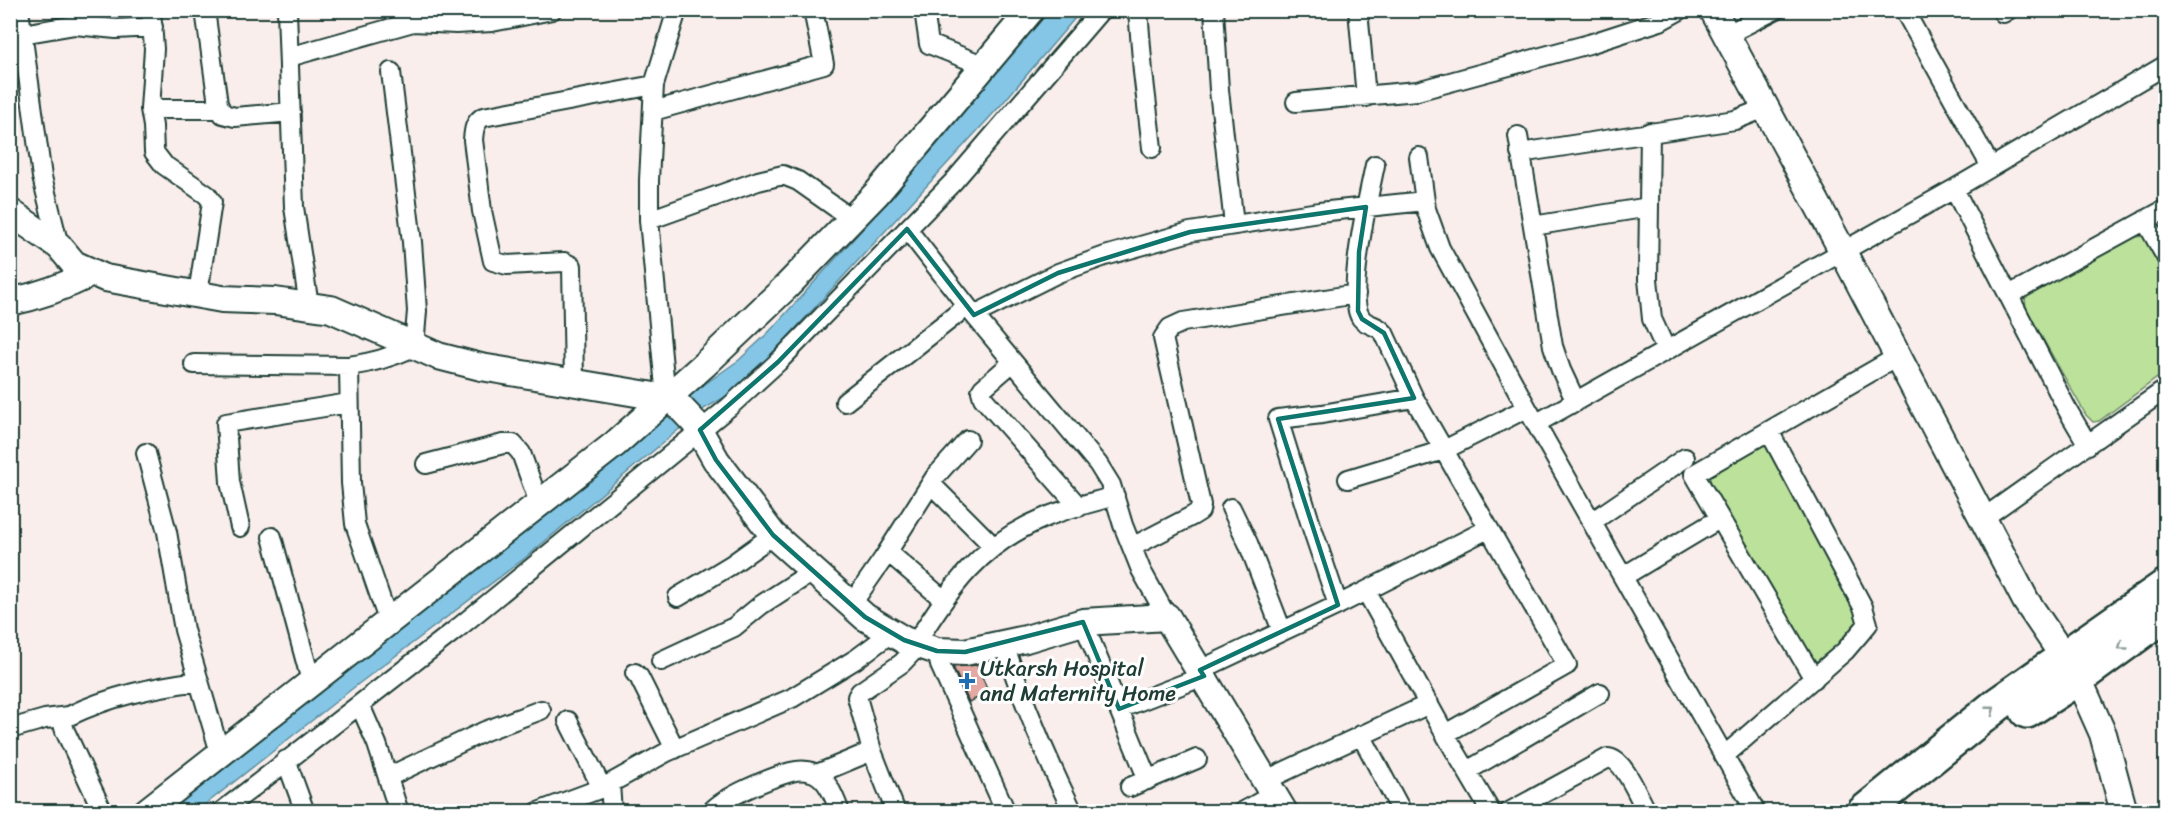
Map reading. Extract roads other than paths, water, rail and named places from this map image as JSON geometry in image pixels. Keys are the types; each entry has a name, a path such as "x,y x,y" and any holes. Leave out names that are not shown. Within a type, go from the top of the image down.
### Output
{"highway":[{"path":"1897,812 1969,753 2023,714 2071,668 2166,586"},
{"path":"1863,812 1998,704 2071,668 2166,614"}],"street":[{"path":"19,10 42,177 59,246"},
{"path":"205,10 219,110 223,114 235,117 291,112"},
{"path":"287,10 294,207 309,306"},
{"path":"289,57 413,21 456,24 492,22 552,10"},
{"path":"670,399 649,220 654,85 677,10"},
{"path":"653,111 824,64 813,10"},
{"path":"924,10 929,44 985,66"},
{"path":"146,812 670,399 877,193 1031,10"},
{"path":"220,812 458,628 778,362 954,181 1101,10"},
{"path":"1138,10 1152,148"},
{"path":"1214,10 1219,90 1233,225"},
{"path":"1358,10 1366,96"},
{"path":"1296,102 1417,91 1589,44 1660,21 1680,10"},
{"path":"1713,10 2026,601 2071,668 2103,735 2124,812"},
{"path":"1726,35 1775,10"},
{"path":"1904,10 1991,167"},
{"path":"22,34 75,26 116,29 152,19 154,49 150,109 153,126 152,146 158,159 164,165 207,195 212,202 198,294"},
{"path":"1537,423 1954,189 2166,65"},
{"path":"391,72 417,311 414,347"},
{"path":"574,382 572,266 564,262 507,265 493,261 482,211 473,140 474,129 483,117 654,85"},
{"path":"1576,402 1553,346 1519,144 1650,132 1735,120 1766,108"},
{"path":"150,109 219,110"},
{"path":"1650,132 1648,279 1652,319 1666,350"},
{"path":"1419,157 1425,209 1440,248 1527,408 1756,812"},
{"path":"1375,165 1359,252 1356,294 1358,310 1362,319 1369,324 1379,326 1384,333 1414,398 1567,665 1445,734"},
{"path":"649,220 758,181 783,175 798,181 852,219"},
{"path":"1954,189 2067,409 2088,445"},
{"path":"845,402 971,310 1105,256 1190,232 1425,201"},
{"path":"1533,226 1648,207"},
{"path":"2009,295 2166,209"},
{"path":"10,212 59,246 74,264 105,278 222,298 276,300 331,309 438,356 481,367 670,399 698,427 716,460 773,535 865,617 891,633 924,647 965,652 1004,644 1083,622 1167,617"},
{"path":"2145,220 2166,257"},
{"path":"907,229 1098,464 1111,485 1141,570 1274,795"},
{"path":"10,302 40,294 92,273"},
{"path":"1132,547 1192,516 1200,511 1201,505 1163,338 1167,331 1183,322 1356,294"},
{"path":"194,364 349,366 387,359 414,347"},
{"path":"1814,679 1694,474 1897,357"},
{"path":"1013,362 983,388 981,391 983,398 1079,507"},
{"path":"349,366 351,483 355,524 388,621"},
{"path":"1982,519 2166,389"},
{"path":"1338,605 1278,419 1414,398"},
{"path":"240,527 230,482 226,423 349,403"},
{"path":"1348,479 1444,450 1527,408"},
{"path":"1724,756 1845,651 1868,624 1863,607 1769,430"},
{"path":"851,605 931,484 953,454 968,440"},
{"path":"426,464 503,444 513,444 521,453 539,503"},
{"path":"146,453 167,532 184,630 220,753"},
{"path":"1593,521 1685,458"},
{"path":"931,484 993,546"},
{"path":"896,812 872,751 857,697 860,692 924,647 944,600 958,579 993,546 1017,530 1045,517 1115,496"},
{"path":"1231,508 1255,560 1282,631"},
{"path":"1624,576 1719,519"},
{"path":"1119,709 1202,673 1488,530"},
{"path":"678,597 731,565 773,535"},
{"path":"272,537 311,681"},
{"path":"888,552 944,600"},
{"path":"661,661 734,627 761,605 812,572"},
{"path":"1366,591 1491,812"},
{"path":"1083,622 1148,780"},
{"path":"538,812 606,786 675,749 792,698 856,659 891,633"},
{"path":"1004,644 1017,684 1048,760 1073,812"},
{"path":"924,647 940,665 1006,812"},
{"path":"635,673 675,749"},
{"path":"10,729 45,719 69,716 149,688 199,681"},
{"path":"1467,771 1600,693"},
{"path":"1242,812 1274,795 1361,735 1429,704"},
{"path":"360,705 377,744 399,812"},
{"path":"388,777 484,731 541,710"},
{"path":"61,717 65,731 103,812"},
{"path":"568,721 606,786 612,812"},
{"path":"1361,735 1402,812"},
{"path":"817,774 872,751"},
{"path":"1509,812 1608,758 1617,760 1621,765 1646,810"},
{"path":"1130,787 1197,759"},
{"path":"286,760 305,812"},
{"path":"711,812 718,805 743,791 791,772 805,770 817,774 835,798 840,812"}],"water":[{"path":"1046,11 1081,11 1002,104 762,365 725,397 702,410 525,558 357,685 197,811 169,812 541,519 691,394 739,360 767,334 858,234 944,136"}],"place":[{"name":"Utkarsh Hospital and Maternity Home","path":"967,681"}]}
